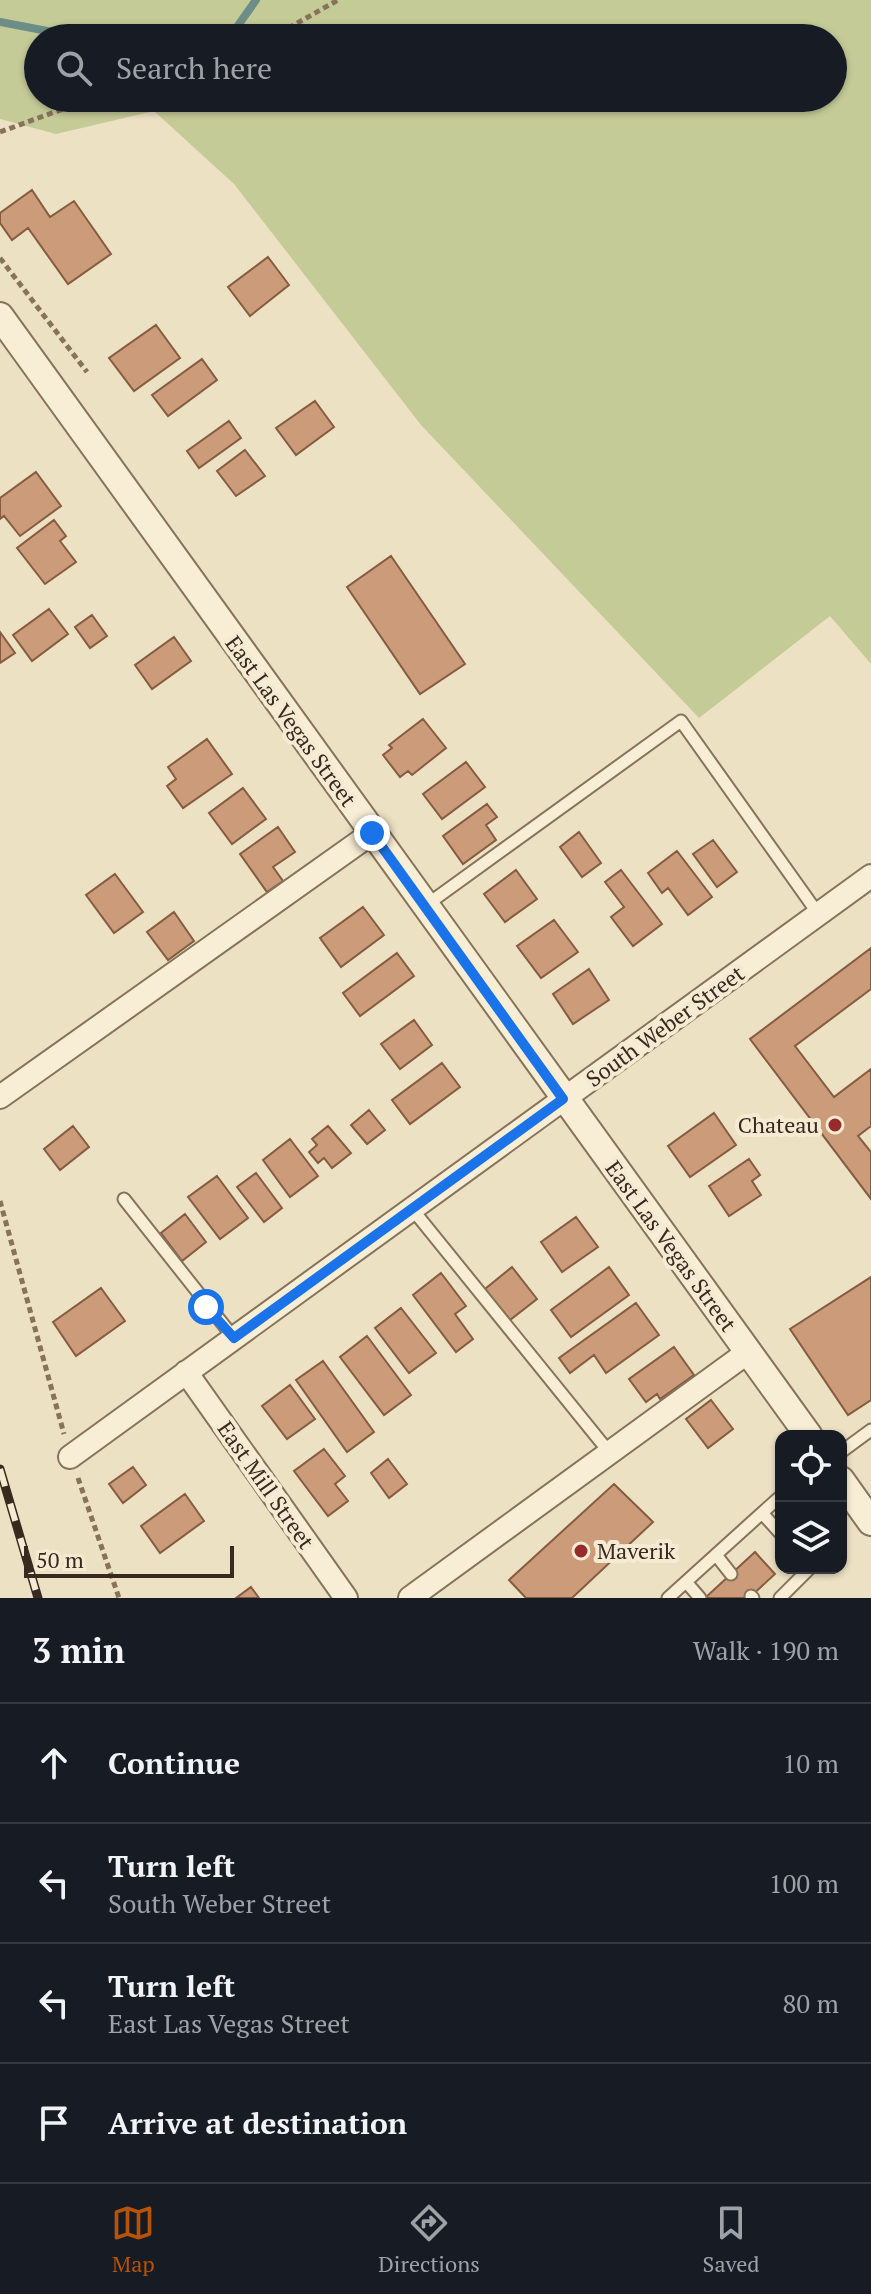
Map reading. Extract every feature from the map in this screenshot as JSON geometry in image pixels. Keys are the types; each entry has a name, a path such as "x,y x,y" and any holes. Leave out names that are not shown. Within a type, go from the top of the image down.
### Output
{"street":[{"name":"East Las Vegas Street","path":"0,316 805,1430"},
{"path":"0,1097 372,833"},
{"name":"South Weber Street","path":"70,1457 871,876"},
{"path":"410,1598 748,1352"},
{"name":"East Mill Street","path":"186,1372 346,1598"},
{"path":"847,1488 871,1522"}],"lane":[{"path":"425,906 681,721 819,915"},
{"path":"124,1199 234,1338"},
{"path":"413,1210 609,1452"},
{"path":"847,1448 871,1430"},
{"path":"668,1598 775,1501"},
{"path":"762,1513 775,1527"},
{"path":"716,1555 731,1574"},
{"path":"780,1598 804,1574"},
{"path":"687,1583 700,1598"}],"path":[{"path":"296,24 338,0"},
{"path":"0,132 55,112"},
{"path":"0,258 87,372"},
{"path":"0,1201 70,1457 119,1598"}],"green space":[{"path":"0,0 871,0 871,664 830,616 699,718 421,425 234,184 155,112 847,112 847,24 24,24 24,112 150,112 56,134 0,119"}],"building":[{"path":"32,190 50,217 74,201 111,254 68,284 28,228 12,240 0,223 0,213"},
{"path":"268,257 289,285 250,316 228,287"},
{"path":"156,325 180,358 134,391 109,358"},
{"path":"202,359 217,380 168,416 152,395"},
{"path":"315,401 334,427 296,455 276,428"},
{"path":"229,421 241,438 199,468 187,451"},
{"path":"245,450 265,476 236,496 217,471"},
{"path":"36,472 61,506 20,536 4,516 0,519 0,498"},
{"path":"54,520 66,536 60,541 76,562 45,584 17,548"},
{"path":"391,556 465,664 420,694 347,587"},
{"path":"49,609 68,634 32,661 13,635"},
{"path":"92,615 107,636 90,648 75,627"},
{"path":"0,632 15,653 0,663"},
{"path":"174,637 191,661 152,689 135,665"},
{"path":"423,719 446,748 412,775 408,771 400,777 383,755 392,748 389,745"},
{"path":"207,739 232,774 183,808 167,786 176,779 168,767"},
{"path":"466,762 485,787 442,819 423,794"},
{"path":"243,788 266,819 232,844 209,813"},
{"path":"487,804 497,817 486,825 496,840 463,864 443,836"},
{"path":"278,827 295,852 273,867 283,881 267,892 240,854"},
{"path":"579,832 601,863 582,877 560,847"},
{"path":"713,840 737,872 717,887 693,854"},
{"path":"677,851 712,897 688,915 668,888 662,893 648,873"},
{"path":"516,870 537,899 505,922 484,894"},
{"path":"621,870 662,924 633,946 611,917 624,907 605,882"},
{"path":"115,874 143,912 114,933 86,895"},
{"path":"363,907 384,935 341,967 320,938"},
{"path":"174,912 194,941 168,960 147,932"},
{"path":"554,920 578,952 541,978 517,946"},
{"path":"871,948 871,989 795,1046 834,1097 871,1069 871,1126 858,1136 871,1152 871,1199 750,1039"},
{"path":"397,953 414,976 360,1016 343,993"},
{"path":"589,969 609,1000 573,1024 553,994"},
{"path":"414,1020 432,1045 400,1069 381,1044"},
{"path":"442,1063 460,1087 410,1124 392,1100"},
{"path":"369,1110 385,1130 367,1144 351,1125"},
{"path":"714,1113 736,1145 690,1177 668,1146"},
{"path":"73,1126 89,1147 60,1170 44,1149"},
{"path":"328,1126 351,1153 332,1168 324,1158 318,1163 309,1152 317,1145 312,1139"},
{"path":"290,1139 318,1176 290,1197 263,1160"},
{"path":"749,1159 760,1175 752,1181 761,1195 729,1216 709,1186"},
{"path":"256,1173 282,1208 264,1222 237,1187"},
{"path":"217,1176 248,1218 220,1239 188,1197"},
{"path":"185,1214 206,1242 182,1261 161,1233"},
{"path":"576,1217 598,1247 562,1272 541,1242"},
{"path":"512,1267 537,1299 510,1320 485,1289"},
{"path":"609,1267 629,1295 571,1337 551,1310"},
{"path":"441,1273 466,1306 455,1314 473,1339 456,1352 413,1295"},
{"path":"871,1277 871,1400 848,1415 790,1329"},
{"path":"101,1288 125,1321 76,1356 53,1322"},
{"path":"636,1303 659,1335 606,1373 594,1355 570,1373 559,1358"},
{"path":"401,1308 436,1353 409,1373 375,1328"},
{"path":"367,1336 411,1395 384,1415 340,1357"},
{"path":"674,1347 694,1375 660,1399 657,1394 646,1402 629,1379"},
{"path":"323,1361 374,1432 347,1452 296,1380"},
{"path":"290,1385 315,1419 287,1439 262,1406"},
{"path":"711,1400 733,1429 708,1448 686,1419"},
{"path":"324,1449 345,1476 335,1484 348,1501 328,1516 294,1471"},
{"path":"388,1459 407,1484 389,1498 371,1473"},
{"path":"133,1467 146,1485 123,1503 109,1484"},
{"name":"Maverik","path":"614,1484 653,1522 572,1598 526,1598 509,1580"},
{"path":"185,1494 204,1521 160,1553 141,1526"},
{"path":"755,1552 775,1574 749,1598 705,1598"},
{"path":"251,1587 259,1598 236,1598"}],"waterway":[{"path":"239,24 256,0"},
{"path":"0,22 24,27"}],"railway":[{"path":"0,1469 38,1598"}],"place":[{"name":"Chateau","path":"835,1125"},
{"name":"Maverik","path":"581,1551"}],"route":[{"path":"206,1307 234,1338 563,1099 372,833"}]}
